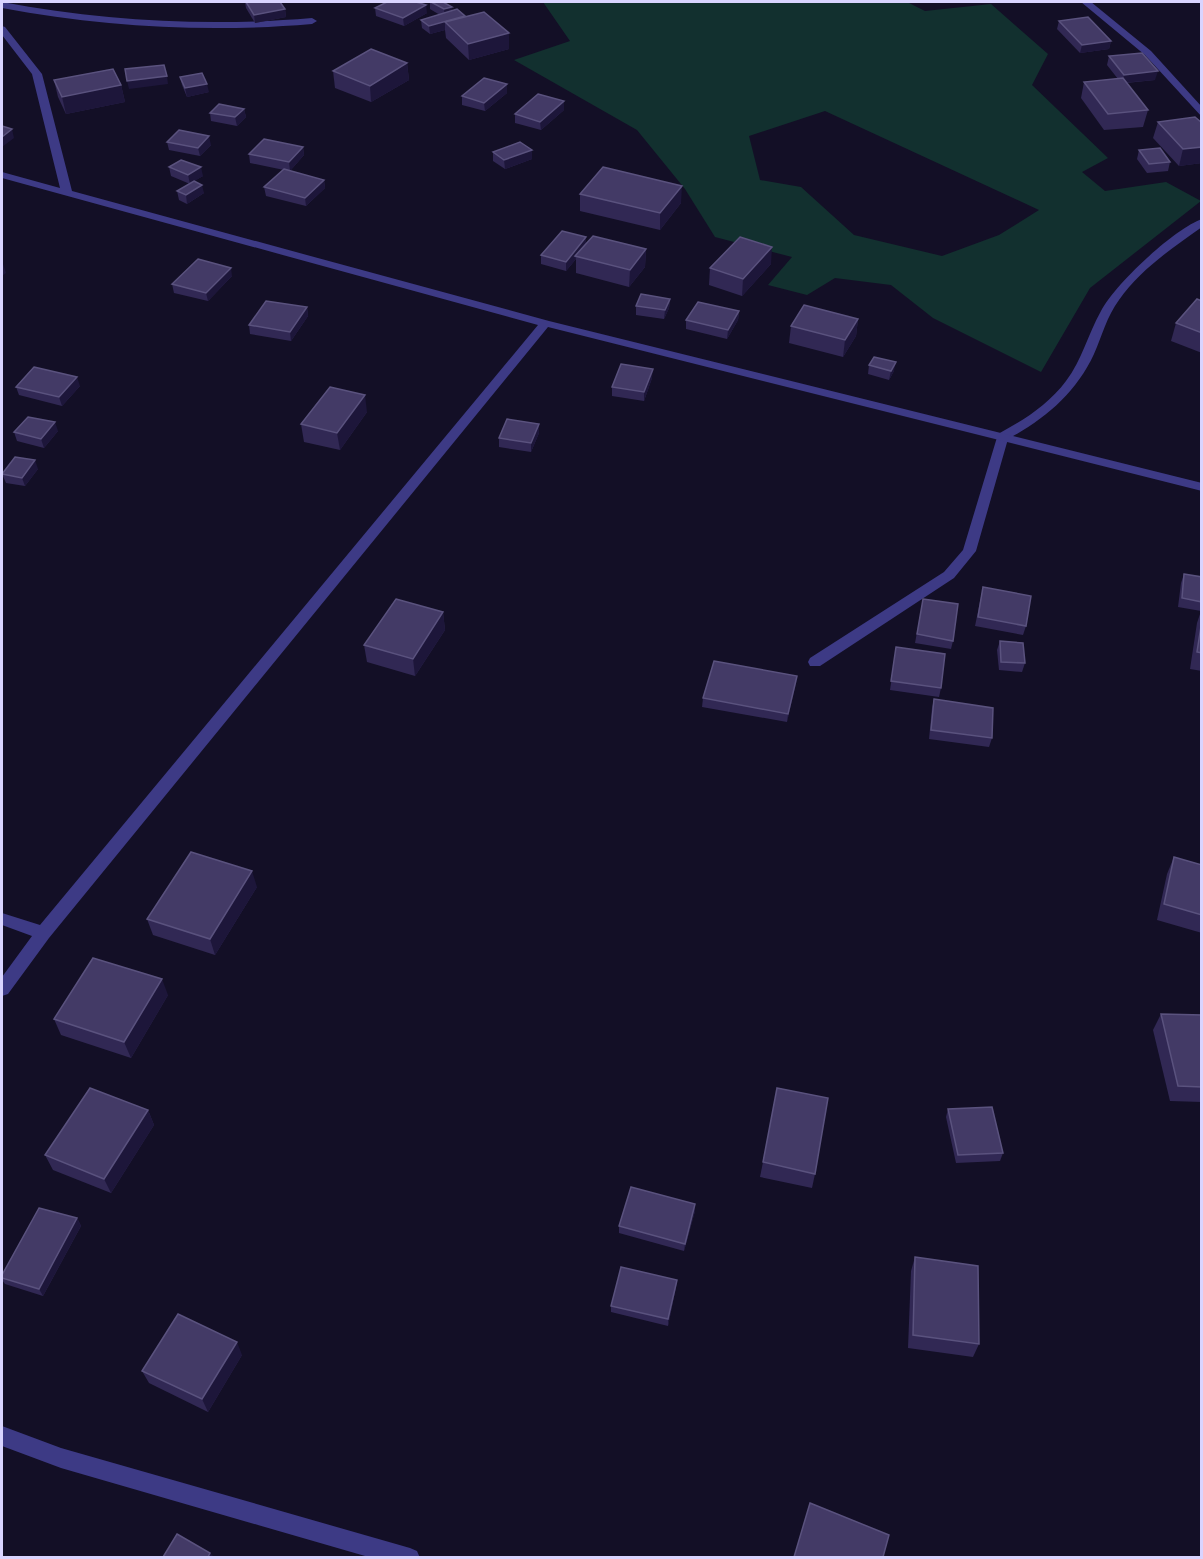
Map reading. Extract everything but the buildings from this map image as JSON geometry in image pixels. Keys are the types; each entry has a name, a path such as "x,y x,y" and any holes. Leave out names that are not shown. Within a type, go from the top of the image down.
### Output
{"street":[{"path":"1086,2 1148,53 1202,114"},
{"path":"2,5 71,19 201,28 258,27 312,21"},
{"path":"2,29 38,74 67,193"},
{"path":"2,175 545,323 1202,487"},
{"path":"815,662 949,575 969,551 1002,437 1033,422 1056,404 1086,360 1112,300 1152,259 1202,222"},
{"path":"2,989 43,933 545,323"},
{"path":"2,919 43,933"},
{"path":"2,1436 61,1458 410,1557"}],"green space":[{"path":"543,2 907,2 925,11 991,4 1048,54 1032,85 1108,158 1082,172 1105,191 1166,182 1201,201 1090,288 1041,372 933,318 891,285 835,278 807,295 768,285 792,257 715,237 685,189 637,130 514,60 570,41","holes":["825,111 1039,210 999,235 942,256 854,235 801,187 760,180 749,136"]}]}
